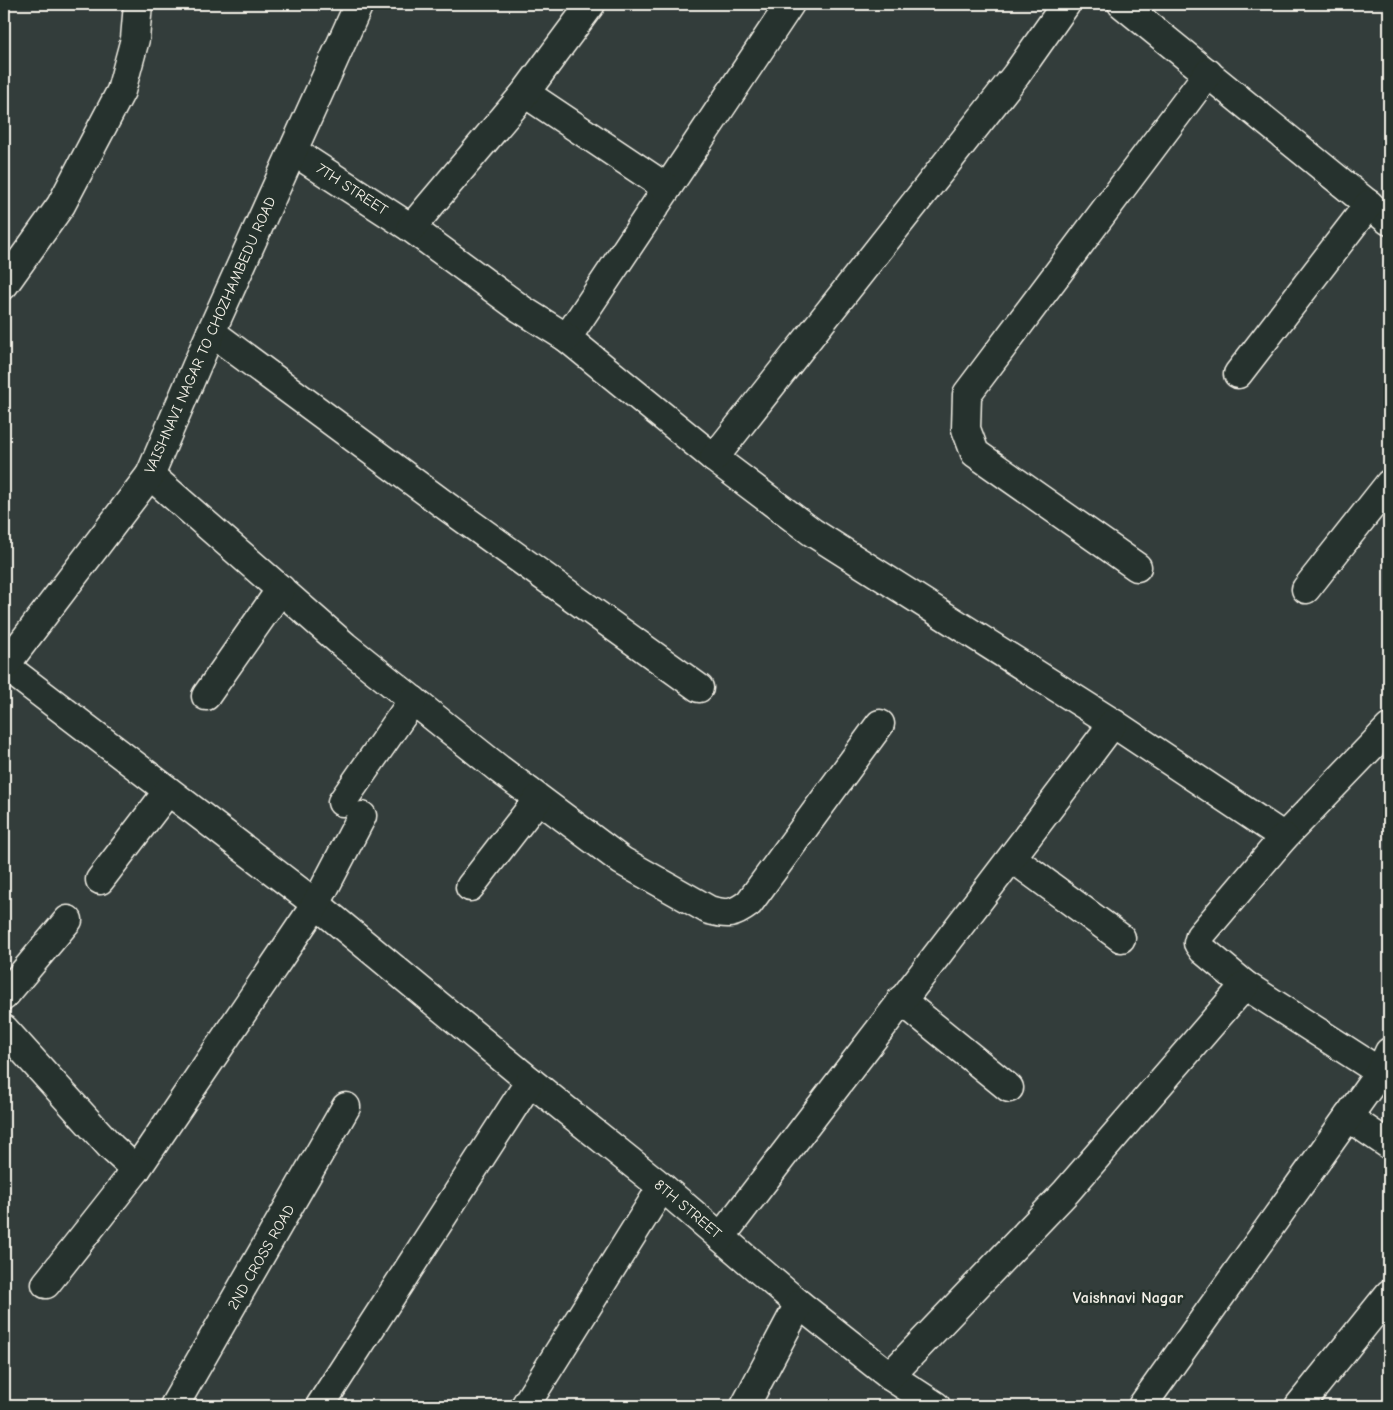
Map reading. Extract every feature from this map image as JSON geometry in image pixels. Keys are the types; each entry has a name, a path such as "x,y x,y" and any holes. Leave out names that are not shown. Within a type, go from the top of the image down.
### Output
{"street":[{"path":"4,285 62,205 121,91 135,39 138,4"},
{"name":"VAISHNAVI NAGAR TO CHOZHAMBEDU ROAD","path":"4,666 150,474 211,332 359,4"},
{"path":"411,228 525,93 591,4"},
{"path":"567,338 790,4"},
{"path":"714,458 1016,75 1066,4"},
{"path":"1122,4 1379,213 1238,374"},
{"path":"1137,567 976,453 966,429 967,394 1208,73"},
{"path":"525,93 667,188"},
{"name":"7TH STREET","path":"292,150 411,228 521,309 567,338 714,458 812,532 1113,723 1284,836"},
{"path":"211,332 446,506 699,688"},
{"path":"150,474 345,646 499,769 631,866 709,910 724,914 736,912 749,903 880,724"},
{"path":"1306,589 1389,484"},
{"path":"206,696 281,589"},
{"name":"8TH STREET","path":"4,666 316,904 530,1082 662,1187 799,1304 890,1376 936,1406"},
{"path":"46,1284 136,1170 316,904 352,809 413,700"},
{"path":"721,1237 901,1000 1012,858 1113,723"},
{"path":"1142,1406 1348,1117 1384,1062 1245,985 1202,950 1198,943 1200,936 1284,836 1389,728"},
{"path":"100,880 168,791"},
{"path":"470,887 538,799"},
{"path":"1012,858 1121,938"},
{"path":"4,996 68,920"},
{"path":"890,1376 1066,1192 1245,985"},
{"path":"901,1000 1009,1088"},
{"path":"4,1029 111,1147 136,1170"},
{"path":"320,1406 530,1082"},
{"name":"2ND CROSS ROAD","path":"174,1406 346,1107"},
{"path":"1348,1117 1389,1145"},
{"path":"525,1406 662,1187"},
{"path":"1299,1406 1389,1294"},
{"path":"745,1406 799,1304"}],"district":[{"name":"Vaishnavi Nagar","path":"1128,1298"}]}
